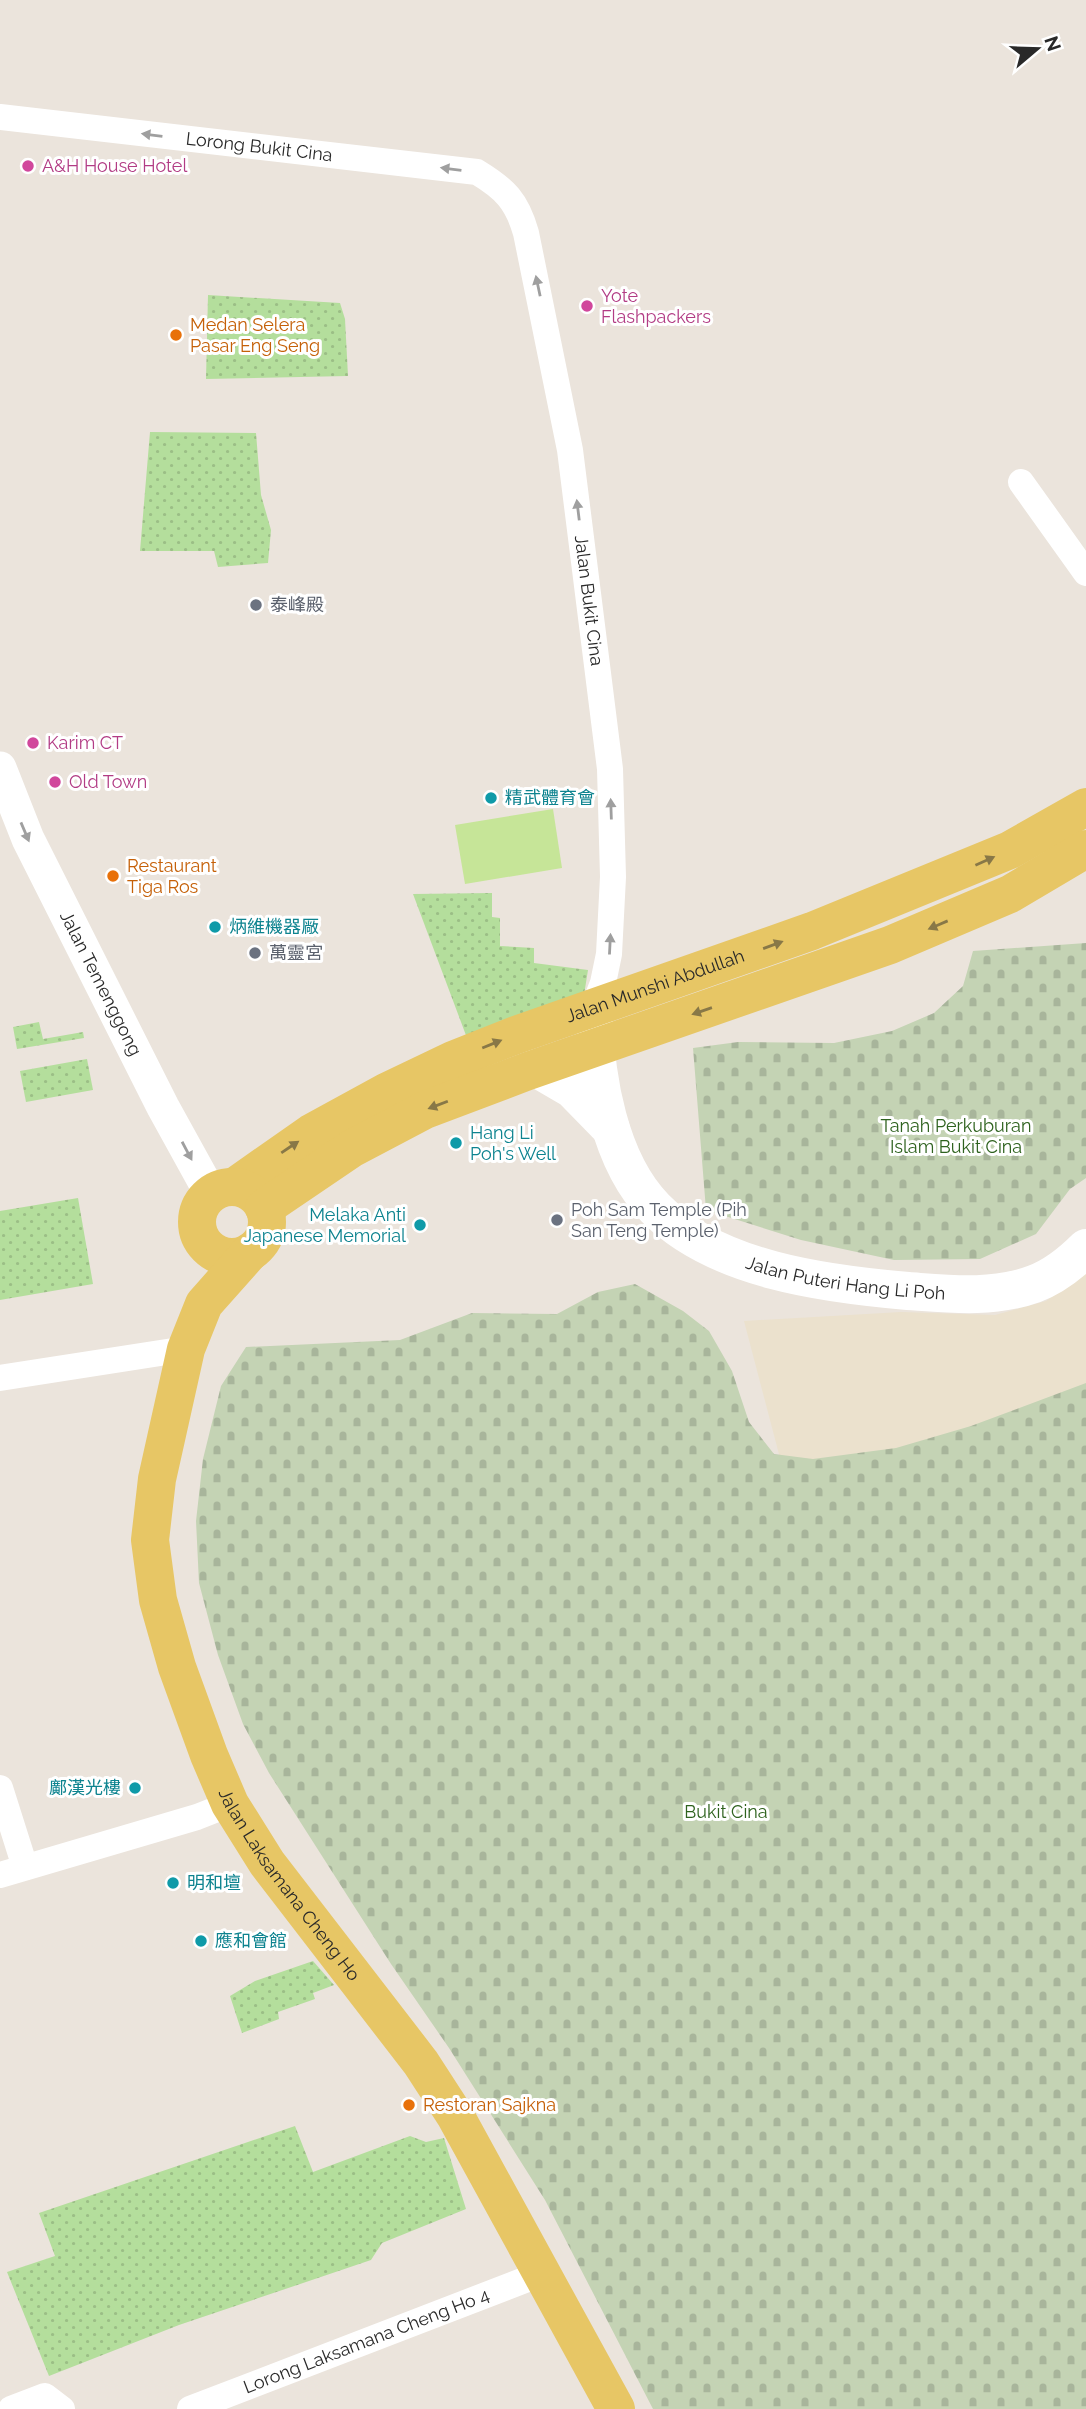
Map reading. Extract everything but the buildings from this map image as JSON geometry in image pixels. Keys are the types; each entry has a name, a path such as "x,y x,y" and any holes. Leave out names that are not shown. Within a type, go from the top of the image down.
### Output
{"main road":[{"name":"Jalan Munshi Abdullah","path":"236,1196 311,1133 386,1092 491,1045 812,931 972,867 1028,841 1086,807"},
{"path":"236,1196 267,1220 265,1232 260,1243 251,1251 240,1256 217,1254 207,1247 201,1237 197,1218 204,1201 236,1196 351,1149 425,1110 536,1068 913,936 1010,894 1086,849"},
{"name":"Jalan Puteri Hang Li Poh","path":"593,1009 594,1049 611,1129 636,1182 654,1206 677,1227 722,1252 825,1282 978,1296 1047,1279 1086,1248"},
{"path":"536,1068 572,1089 611,1129"},
{"name":"Jalan Laksamana Cheng Ho","path":"201,1237 204,1304"},
{"name":"Jalan Laksamana Cheng Ho","path":"251,1251 204,1304 186,1349 157,1479 150,1539 158,1600 177,1667 230,1804 267,1863 421,2063 456,2117 616,2409"}],"street":[{"name":"Lorong Bukit Cina","path":"0,117 477,173 495,183 511,198"},
{"name":"Jalan Bukit Cina","path":"511,198 521,213 526,233 570,450 610,769 613,877 610,954 593,1009"},
{"path":"1021,482 1086,573"},
{"name":"Jalan Temenggong","path":"0,768 34,852 163,1107 236,1196"},
{"path":"0,1378 186,1349"},
{"path":"0,1788 25,1867"},
{"path":"0,1875 160,1828 230,1804"},
{"name":"Lorong Laksamana Cheng Ho 4","path":"190,2409 543,2273"},
{"path":"11,2409 45,2396 62,2409"}],"shaded area":[{"path":"1086,1272 1086,1401 786,1481 744,1321 901,1312 995,1315 1046,1301"}],"green space":[{"path":"208,295 340,303 345,319 348,376 206,379"},
{"path":"150,432 256,433 261,495 271,530 268,563 218,567 214,551 140,551"},
{"path":"553,809 562,868 465,884 455,825"},
{"path":"492,893 492,917 500,918 500,946 534,948 534,963 588,970 584,995 467,1038 413,894"},
{"name":"Tanah Perkuburan Islam Bukit Cina","path":"1086,943 1086,1178 1070,1189 1036,1234 980,1259 894,1260 801,1240 706,1210 693,1048 738,1042 834,1043 892,1031 934,1013 963,986 973,951"},
{"path":"39,1022 43,1039 83,1032 84,1038 17,1049 13,1027"},
{"path":"87,1059 93,1090 26,1102 20,1071"},
{"path":"78,1198 93,1284 0,1300 0,1211"},
{"name":"Bukit Cina","path":"635,1284 683,1311 709,1331 732,1371 749,1422 774,1454 813,1459 896,1448 971,1426 1086,1383 1086,2409 653,2409 545,2200 269,1773 243,1724 218,1655 199,1583 196,1521 203,1459 221,1386 246,1347 400,1340 472,1313 557,1314 598,1292"},
{"path":"313,1961 334,1985 313,1993 315,1999 278,2012 279,2019 242,2033 230,1996 255,1981"},
{"path":"295,2126 313,2172 410,2136 426,2142 444,2138 466,2209 382,2243 371,2260 179,2325 49,2376 7,2272 55,2256 39,2213"}],"place":[{"name":"A&H House Hotel","path":"28,166"},
{"name":"Yote Flashpackers","path":"587,306"},
{"name":"Medan Selera Pasar Eng Seng","path":"176,335"},
{"name":"泰峰殿","path":"256,605"},
{"name":"Karim CT","path":"33,743"},
{"name":"Old Town","path":"55,782"},
{"name":"精武體育會","path":"491,798"},
{"name":"Restaurant Tiga Ros","path":"113,876"},
{"name":"炳維機器厰","path":"215,927"},
{"name":"萬靈宮","path":"255,953"},
{"name":"Hang Li Poh's Well","path":"456,1143"},
{"name":"Poh Sam Temple (Pih San Teng Temple)","path":"557,1220"},
{"name":"Melaka Anti Japanese Memorial","path":"420,1225"},
{"name":"鄺漢光樓","path":"135,1788"},
{"name":"明和壇","path":"173,1883"},
{"name":"應和會館","path":"201,1941"},
{"name":"Restoran Sajkna","path":"409,2105"}]}
